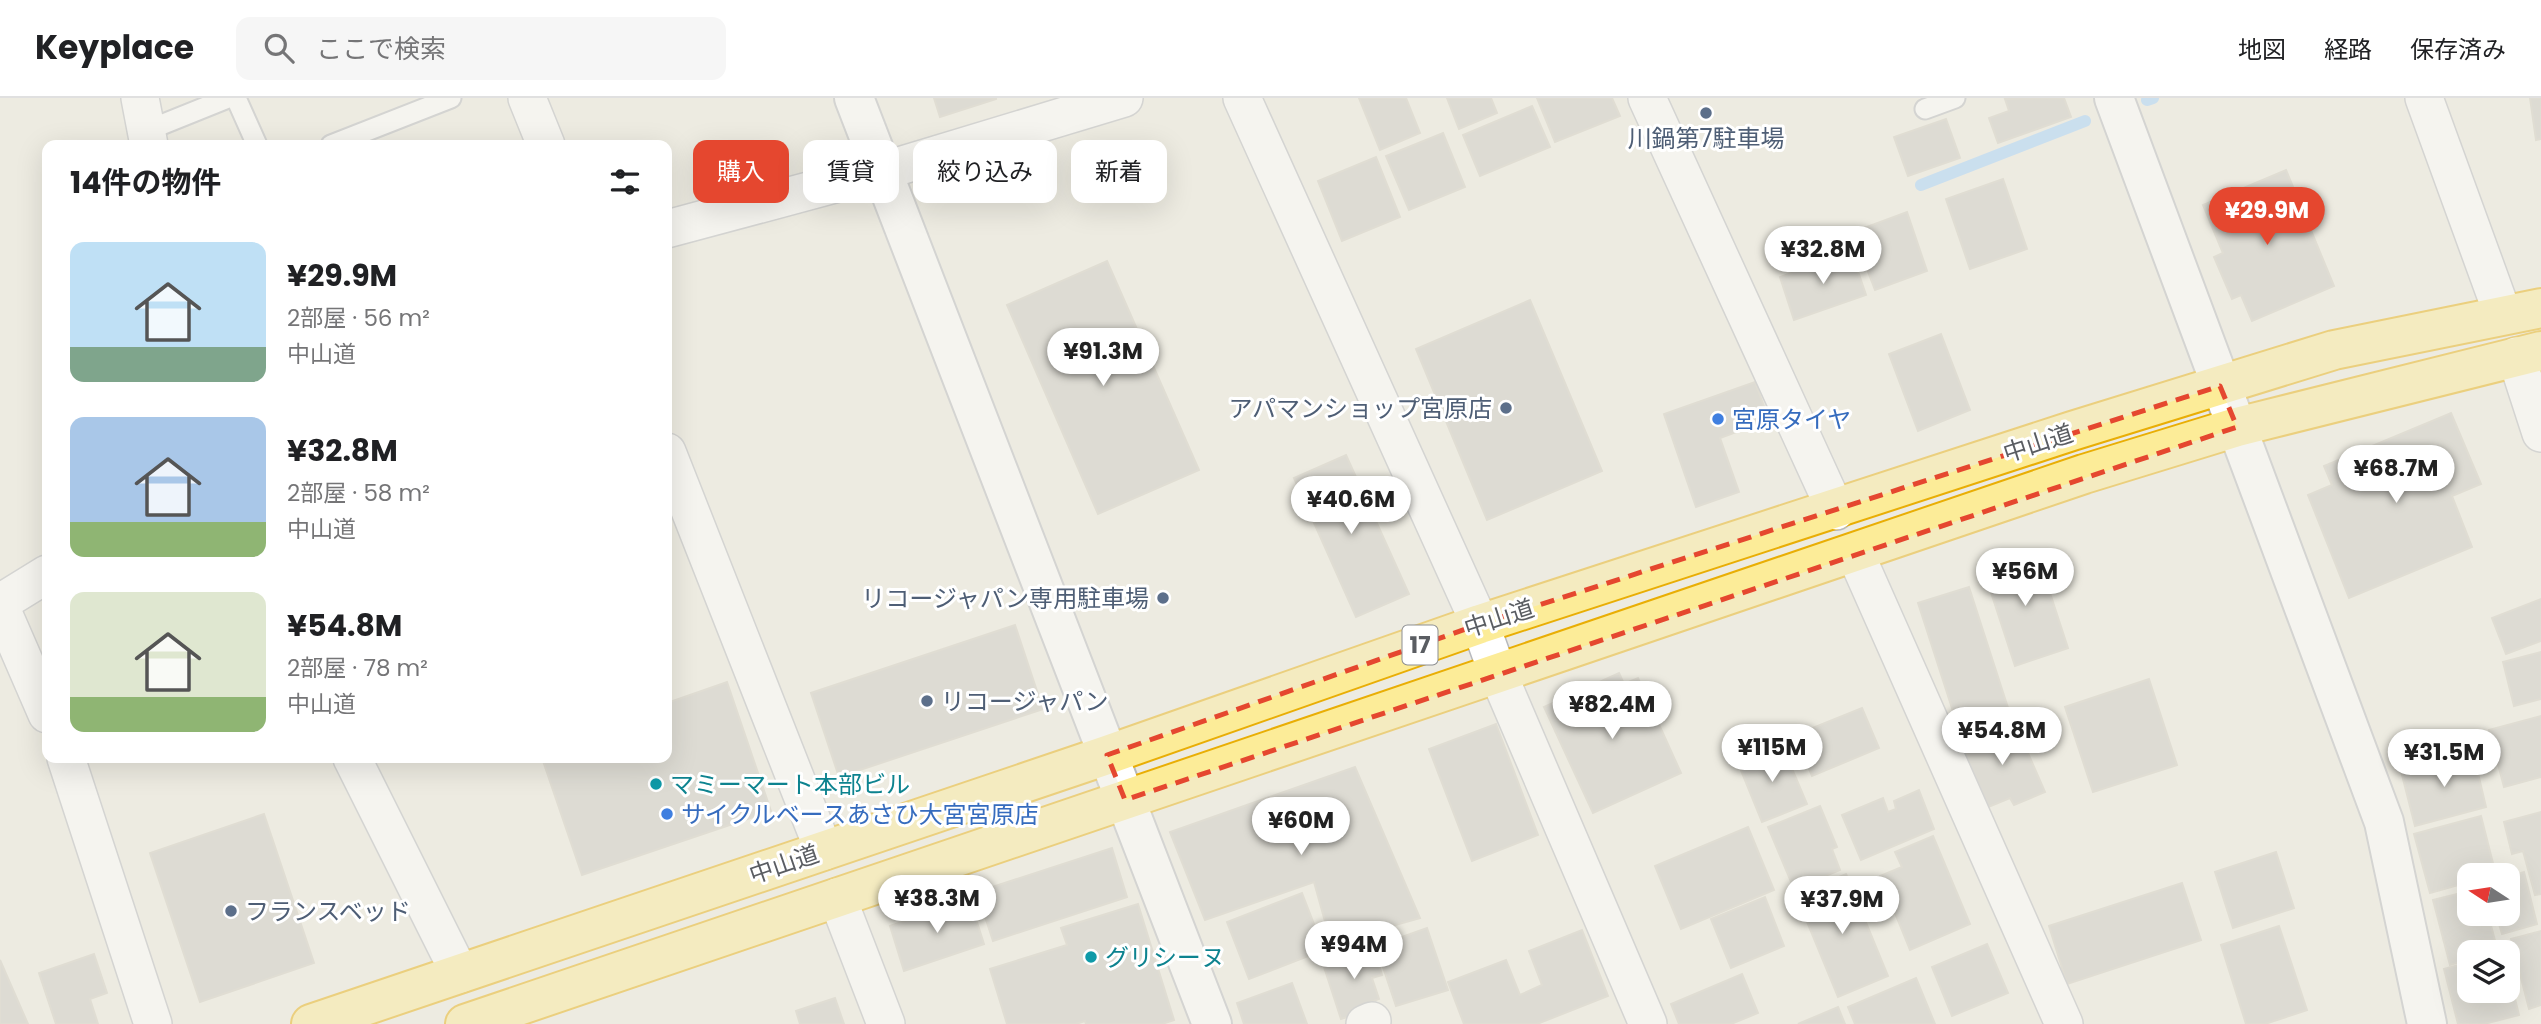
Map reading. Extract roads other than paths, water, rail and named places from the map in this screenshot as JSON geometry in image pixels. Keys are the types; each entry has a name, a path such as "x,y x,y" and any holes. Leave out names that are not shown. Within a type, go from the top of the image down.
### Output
{"highway":[{"name":"中山道","path":"311,1024 1107,755 1480,624 1836,511 2072,431 2334,350 2541,308"},
{"name":"中山道","path":"482,1021 837,897 2084,474 2236,427 2528,354"}],"street":[{"path":"527,98 544,140"},
{"path":"854,98 871,140"},
{"path":"899,166 1124,98"},
{"path":"1242,98 1480,624 1497,674 1648,1024"},
{"path":"1647,98 1836,511"},
{"path":"2114,98 2384,822 2427,1024"},
{"path":"2424,98 2503,315"},
{"path":"672,228 803,192"},
{"path":"895,203 1212,1024"},
{"path":"2528,354 2541,433"},
{"path":"672,465 824,851"},
{"path":"1854,553 2064,1024"},
{"path":"42,577 0,604 42,702"},
{"path":"68,763 153,1024"},
{"path":"354,763 460,974"},
{"path":"837,897 886,1024"}],"lane":[{"path":"145,125 228,98"},
{"path":"236,98 255,140"},
{"path":"344,140 451,98"},
{"path":"1925,110 1955,98"}],"waterway":[{"path":"2147,100 2153,98"},
{"path":"1921,185 2085,121"}],"place":[{"name":"川鍋第7駐車場","path":"1706,113"},
{"name":"アパマンショップ宮原店","path":"1506,408"},
{"name":"宮原タイヤ","path":"1718,419"},
{"name":"リコージャパン専用駐車場","path":"1163,598"},
{"name":"リコージャパン","path":"927,701"},
{"name":"マミーマート本部ビル","path":"656,784"},
{"name":"サイクルベースあさひ大宮宮原店","path":"667,814"},
{"name":"フランスベッド","path":"231,911"},
{"name":"グリシーヌ","path":"1091,957"}]}
